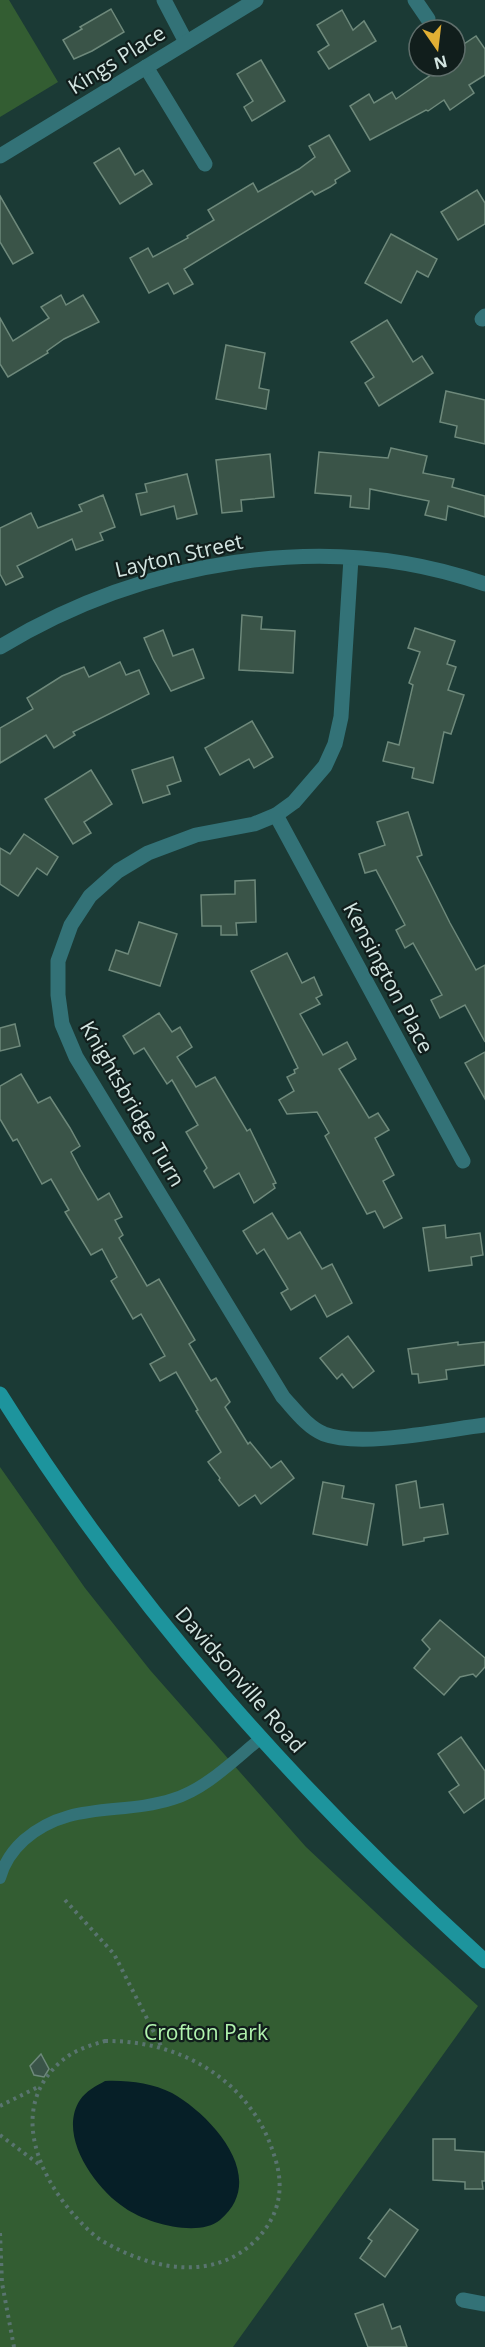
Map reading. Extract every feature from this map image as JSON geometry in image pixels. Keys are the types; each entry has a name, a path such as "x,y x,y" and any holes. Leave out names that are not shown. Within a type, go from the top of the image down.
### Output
{"main road":[{"name":"Davidsonville Road","path":"0,1394 36,1451 109,1555 260,1739 330,1814 485,1961"}],"street":[{"path":"164,0 186,42"},
{"name":"Kings Place","path":"0,156 256,0"},
{"path":"415,0 427,18"},
{"path":"146,68 205,164"},
{"name":"Layton Street","path":"0,647 60,615 112,593 168,576 242,560 351,558 404,564 485,584"},
{"name":"Knightsbridge Turn","path":"351,558 341,717 335,744 324,766 312,784 294,802 276,815 254,824 196,835 148,853 118,871 90,896 71,925 58,961 58,995 62,1024 76,1058 283,1397 304,1420 322,1433 344,1439 371,1439 485,1425"},
{"name":"Kensington Place","path":"276,815 463,1161"},
{"path":"463,2301 485,2304"}],"lane":[{"path":"0,1878 2,1869 15,1848 50,1822 80,1812 149,1805 175,1799 203,1784 260,1739"}],"path":[{"path":"65,1900 114,1954 161,2047"},
{"path":"0,2106 41,2085 65,2058 85,2047 105,2041 132,2041 161,2047 189,2059 234,2088 263,2126 279,2171 281,2188 277,2207 262,2234 247,2249 230,2259 210,2266 184,2269 142,2259 106,2244 82,2224 57,2195 42,2167 34,2140 32,2117 41,2085"},
{"path":"0,2135 42,2167"},
{"path":"0,2233 2,2283 14,2347"}],"green space":[{"path":"0,0 9,0 58,82 0,117"},
{"name":"Crofton Park","path":"0,1467 85,1588 150,1670 306,1847 478,2006 233,2347 0,2347"}],"water":[{"path":"105,2081 139,2083 172,2093 203,2116 218,2132 237,2167 239,2186 234,2203 220,2220 199,2228 158,2223 134,2214 102,2188 83,2160 76,2145 73,2129 74,2114 80,2100 88,2091"}],"building":[{"path":"111,9 124,32 74,59 63,40"},
{"path":"342,10 353,30 364,21 376,41 329,69 318,52 329,45 317,25"},
{"path":"476,36 485,49 485,75 469,85 474,93 450,110 444,100 428,111 370,140 350,106 369,94 374,103 392,92 396,99 427,78 467,78 467,42"},
{"path":"261,60 285,101 252,121 244,107 253,101 237,74"},
{"path":"329,135 350,171 335,180 336,183 330,187 315,195 312,191 184,269 193,284 174,294 168,283 149,293 130,258 148,248 153,257 188,238 187,236 214,220 208,210 253,183 258,192 299,169 315,157 309,146"},
{"path":"119,148 135,175 143,170 152,184 120,204 94,163"},
{"path":"477,190 485,203 485,224 458,240 441,212"},
{"path":"0,196 33,253 13,264 0,242"},
{"path":"391,234 437,259 428,277 417,271 401,303 365,283"},
{"path":"61,295 66,305 83,295 99,322 64,339 47,351 48,353 8,377 0,364 0,318 13,341 49,318 41,307"},
{"path":"387,320 413,362 422,356 433,373 379,406 365,383 374,377 351,342"},
{"path":"226,345 265,353 259,388 269,390 266,409 216,399"},
{"path":"446,391 485,400 485,444 455,437 457,426 440,422"},
{"path":"391,448 427,456 423,473 454,479 452,487 485,496 485,517 448,506 446,520 425,515 429,501 370,489 369,509 350,507 351,496 315,493 319,452 388,458"},
{"path":"270,454 274,497 241,500 242,511 222,513 216,460"},
{"path":"187,474 197,514 177,519 174,506 141,515 136,494 147,492 145,484"},
{"path":"103,495 115,527 100,533 103,540 76,550 72,539 17,566 23,577 6,585 0,574 0,528 31,513 38,528 82,511 79,505"},
{"path":"242,615 262,617 261,629 295,631 293,673 239,670"},
{"path":"415,628 455,641 447,664 456,667 448,690 464,695 451,734 444,732 433,783 412,778 414,768 383,761 388,742 399,745 413,685 409,683 420,652 408,648"},
{"path":"163,630 173,656 193,649 204,678 171,691 144,638"},
{"path":"120,662 126,675 139,670 149,694 73,732 75,735 54,748 46,735 0,763 0,728 33,709 27,698 62,676 84,667 89,677"},
{"path":"252,721 273,757 254,768 249,759 220,775 205,748"},
{"path":"173,757 181,781 167,786 170,794 143,803 132,770"},
{"path":"91,770 112,804 84,822 91,833 73,844 45,799"},
{"path":"408,812 422,855 417,857 450,923 476,970 485,965 485,1042 465,1005 440,1018 431,1000 442,995 413,943 405,948 396,930 405,925 376,870 365,873 359,854 385,845 377,822"},
{"path":"24,834 58,857 47,875 37,868 18,896 0,884 0,848 10,854"},
{"path":"255,880 256,922 236,923 237,935 221,935 221,926 202,926 201,895 235,894 235,881"},
{"path":"139,922 177,934 160,986 109,970 116,950 128,954"},
{"path":"287,953 302,983 314,977 322,995 316,998 320,1004 300,1014 323,1055 347,1042 356,1059 339,1069 369,1118 378,1113 389,1130 375,1138 394,1175 383,1181 402,1218 384,1228 375,1211 367,1214 325,1136 329,1133 317,1112 287,1114 279,1100 294,1091 287,1077 295,1073 294,1070 298,1068 251,971"},
{"path":"159,1013 172,1032 180,1027 192,1047 177,1057 196,1087 215,1077 247,1131 250,1129 276,1183 273,1184 275,1188 254,1203 239,1173 214,1188 204,1171 207,1168 186,1132 198,1125 172,1080 167,1084 144,1048 134,1054 123,1036"},
{"path":"15,1024 20,1046 0,1051 0,1028"},
{"path":"485,1052 485,1099 465,1063"},
{"path":"21,1074 38,1103 50,1097 70,1128 80,1146 71,1152 81,1171 98,1200 109,1193 122,1217 115,1220 123,1235 119,1238 147,1286 159,1279 195,1340 189,1344 211,1381 216,1378 230,1402 225,1407 248,1444 250,1442 271,1468 281,1461 294,1478 261,1504 255,1495 239,1506 219,1480 220,1478 208,1462 221,1452 176,1372 160,1381 150,1364 165,1356 141,1314 133,1319 111,1281 117,1277 102,1249 91,1255 65,1212 69,1210 51,1179 42,1184 17,1139 13,1141 0,1119 0,1086"},
{"path":"272,1213 288,1239 300,1232 322,1269 332,1264 352,1303 327,1317 315,1295 291,1310 281,1293 288,1289 264,1249 257,1254 243,1231"},
{"path":"445,1225 446,1238 480,1233 483,1255 471,1257 472,1265 429,1271 423,1228"},
{"path":"348,1336 374,1371 353,1388 342,1374 337,1379 320,1358"},
{"path":"458,1342 458,1345 485,1342 485,1365 446,1370 447,1379 419,1383 418,1374 412,1374 408,1349"},
{"path":"416,1481 420,1508 443,1504 448,1534 424,1538 424,1541 403,1545 396,1485"},
{"path":"323,1482 344,1486 342,1498 374,1504 367,1545 313,1534"},
{"path":"440,1620 485,1658 485,1667 476,1677 473,1674 460,1677 444,1695 414,1668 430,1649 422,1640"},
{"path":"461,1737 485,1771 485,1798 464,1813 449,1792 459,1785 438,1754"},
{"path":"41,2054 49,2069 44,2077 34,2075 30,2066"},
{"path":"433,2139 455,2139 455,2150 485,2152 483,2189 465,2189 465,2182 433,2180"},
{"path":"390,2209 418,2230 385,2277 360,2258 372,2241 368,2238"},
{"path":"383,2304 392,2329 400,2326 407,2347 368,2347 355,2314"}]}
